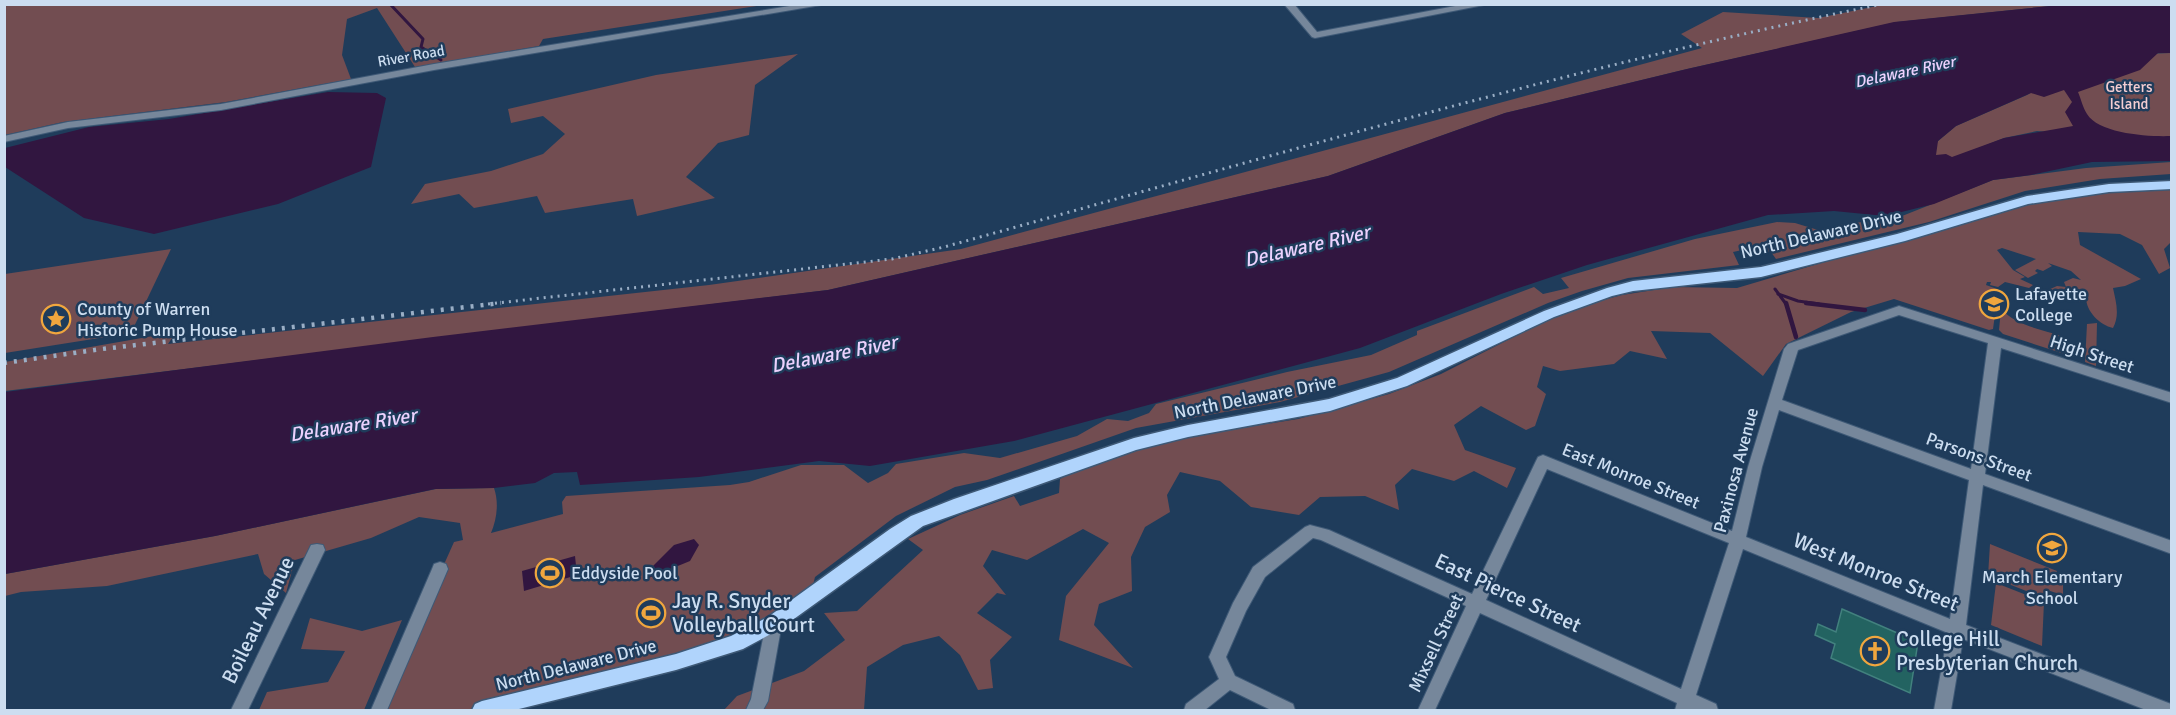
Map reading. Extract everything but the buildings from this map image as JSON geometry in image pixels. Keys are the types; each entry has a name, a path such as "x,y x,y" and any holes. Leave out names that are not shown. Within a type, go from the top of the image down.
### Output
{"main road":[{"name":"North Delaware Drive","path":"482,711 676,662 736,643 774,623 917,521 1134,444 1188,431 1330,405 1402,382 1549,314 1607,293 1633,286 1761,273 1900,238 2036,198 2109,188 2172,185"}],"street":[{"name":"River Road","path":"4,139 68,125 222,107 434,67 823,4"},
{"path":"1288,4 1315,35 1485,4"},
{"name":"High Street","path":"1899,310 2172,398"},
{"name":"Paxinosa Avenue","path":"1684,705 1738,540 1755,467 1789,352 1793,347 1899,310"},
{"path":"1942,711 1957,629 1995,341"},
{"name":"Parsons Street","path":"1774,403 2172,548"},
{"name":"East Monroe Street","path":"1543,461 1738,540"},
{"name":"Mixsell Street","path":"1426,711 1543,461"},
{"name":"East Pierce Street","path":"1229,681 1217,657 1239,608 1259,572 1310,531 1324,534 1476,603 1684,705 1710,711"},
{"name":"West Monroe Street","path":"1738,540 2165,711"},
{"name":"Boileau Avenue","path":"239,711 317,550"},
{"path":"379,711 440,569"},
{"path":"754,711 759,701 774,623"},
{"path":"1192,711 1229,681 1287,711"}],"green space":[{"path":"4,5 763,5 543,39 539,46 415,67 377,8 347,19 342,55 351,79 226,102 63,122 5,135"},
{"path":"1882,5 2060,5 1897,22 1687,69 1505,113 1328,176 828,290 5,391 5,362 176,332 168,344 709,285 961,249 1702,48 1681,34 1723,12 1818,18"},
{"name":"Getters Island","path":"2171,53 2171,142 2037,131 2004,138 1921,171 1938,141 1956,126 2027,95 2095,56"},
{"path":"798,54 755,85 749,135 718,143 686,177 715,198 637,216 633,199 545,213 537,196 474,208 459,194 411,204 425,184 491,171 543,154 565,134 543,116 511,123 508,109 656,75"},
{"path":"2171,162 2171,174 2100,179 2025,191 1929,222 1776,259 1771,252 1747,249 1733,252 1739,265 1628,278 1548,303 1389,372 1280,402 1136,428 987,480 955,487 896,516 815,577 810,597 774,623 560,692 482,710 379,710 454,542 463,540 460,523 419,517 371,538 295,560 286,593 264,574 258,554 107,586 21,592 5,596 5,574 215,536 436,489 494,488 497,510 491,533 563,514 562,502 566,496 730,485 749,482 801,465 844,465 868,483 888,473 896,464 964,453 1000,458 1077,436 1107,419 1128,421 1149,413 1156,404 1287,372 1371,355 1417,335 1417,331 1534,287 1543,294 1569,288 1561,278 1695,239 1777,222 1795,223 1818,230 1845,224 1897,218 1993,180 2086,168"},
{"path":"2171,189 2171,242 2164,249 2170,268 2159,274 2142,245 2120,234 2078,232 2080,245 2141,279 2113,288 2117,313 2113,328 2103,324 2091,313 2086,297 2080,299 2081,302 2064,293 2048,290 2057,286 2066,287 2064,282 2073,278 2081,280 2071,271 2048,263 2052,266 2043,271 2037,269 2035,271 2038,273 2028,278 2015,270 2036,259 2002,248 1997,250 2013,270 2025,277 2020,279 2033,285 2029,288 2005,282 1998,287 1987,282 1986,285 1997,289 1997,294 1993,296 1997,300 1993,329 1989,330 1894,299 1851,312 1786,344 1763,376 1710,333 1651,331 1667,359 1630,351 1614,364 1560,371 1543,366 1537,387 1546,394 1535,426 1526,430 1481,406 1454,425 1465,450 1516,468 1507,488 1474,471 1454,481 1412,469 1395,485 1399,510 1365,496 1320,497 1299,515 1251,507 1220,481 1180,472 1167,495 1170,512 1145,527 1131,557 1132,591 1099,604 1094,625 1133,668 1059,640 1066,596 1109,543 1083,529 1027,560 992,550 983,566 1006,595 997,593 977,613 1012,637 990,660 993,688 978,690 960,655 939,636 903,645 867,667 864,710 724,710 737,696 804,671 845,640 824,613 857,611 923,550 908,539 960,515 1014,496 1020,506 1059,493 1060,479 1085,465 1177,438 1298,419 1389,394 1441,374 1569,309 1622,295 1673,287 1737,288 1997,211 2044,200 2088,194"},
{"path":"171,249 131,333 5,353 5,274"},
{"path":"2001,309 2022,323 2062,336 2061,348 2074,353 2074,357 2003,334 1999,330"},
{"path":"2097,323 2096,366 2085,362 2087,324"},
{"path":"1990,544 2057,571 2055,575 2063,580 2063,595 2050,591 2042,595 2034,594 1988,576"},
{"path":"1996,583 2044,602 2042,646 1991,625"},
{"path":"310,618 362,631 402,620 364,710 259,710 267,692 328,682 345,651 301,649"}],"water":[{"name":"Delaware River","path":"2060,5 2171,5 2171,53 2158,53 2140,70 2078,92 2087,114 2102,126 2138,135 2171,136 2171,161 2092,162 2031,175 1993,180 1934,204 1885,216 1834,211 1768,215 1587,265 1501,294 1360,348 1014,441 870,466 819,461 699,477 580,485 577,472 554,473 535,483 494,488 435,489 215,536 5,574 5,392 433,337 828,290 1328,176 1505,113 1894,22","holes":["2064,90 2072,102 2065,112 2073,126 2004,138 1952,157 1946,154 1936,155 1938,141 1956,126 2031,93 2044,97"]},
{"path":"328,92 377,93 386,98 371,167 278,204 154,234 84,218 5,167 5,148 89,127 169,119"},
{"path":"694,539 699,545 690,561 646,579 644,575 674,545"},
{"name":"Eddyside Pool","path":"575,556 577,575 524,591 522,571"}],"waterway":[{"path":"390,4 423,39 421,47 441,60"},
{"path":"1775,289 1779,294"},
{"path":"1779,294 1798,301 1819,304"},
{"path":"1779,294 1786,304"},
{"path":"1786,303 1796,337"},
{"path":"1806,303 1865,310"}],"railway":[{"path":"488,304 892,259 944,247 1529,86 1764,29 1883,4"},
{"path":"4,363 102,349 501,303"}],"place":[{"name":"Lafayette College","path":"1994,304"},
{"name":"County of Warren Historic Pump House","path":"56,319"},
{"name":"March Elementary School","path":"2052,548"},
{"name":"Eddyside Pool","path":"550,573"},
{"name":"Jay R. Snyder Volleyball Court","path":"651,613"},
{"name":"College Hill Presbyterian Church","path":"1875,651"}]}
